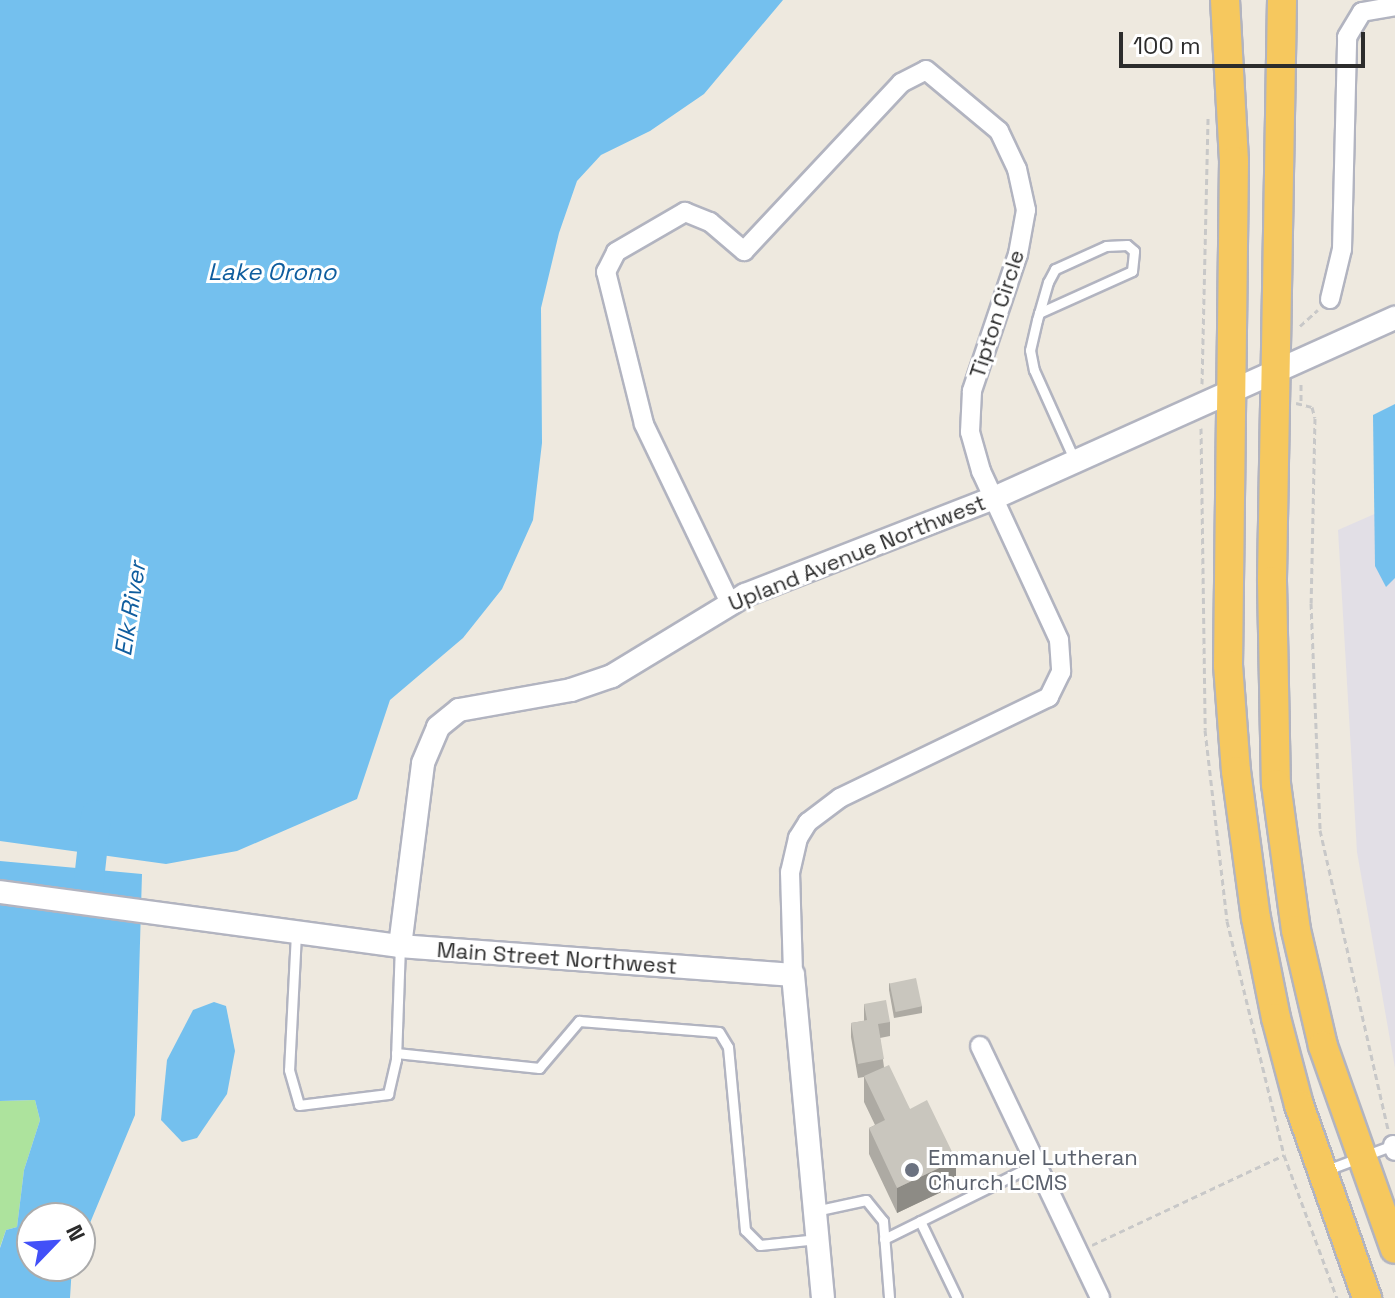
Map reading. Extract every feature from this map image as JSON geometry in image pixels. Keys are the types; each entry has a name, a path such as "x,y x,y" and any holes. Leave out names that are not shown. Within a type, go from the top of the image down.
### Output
{"highway":[{"path":"1225,0 1234,161 1228,665 1241,820 1276,1018 1321,1172 1367,1298"},
{"path":"1282,0 1272,702 1280,821 1302,962 1359,1158 1395,1249"}],"street":[{"path":"1330,299 1342,249 1347,37 1357,16 1367,9 1395,6"},
{"name":"Tipton Circle","path":"730,603 644,424 606,272 616,252 685,212 710,222 744,251 901,83 926,70 999,131 1017,169 1026,210 970,412 975,452 1059,640 1063,656 1057,688 1049,697 840,798 808,822 795,845 790,872 793,975"},
{"name":"Upland Avenue Northwest","path":"400,946 419,789 438,727 459,710 571,690 612,676 730,603 994,498 1395,318"},
{"name":"Main Street Northwest","path":"0,892 172,918 400,946 793,975"},
{"path":"793,975 823,1298"},
{"path":"980,1046 1100,1298"}],"lane":[{"path":"1039,313 1132,271 1134,251 1127,245 1106,246 1055,269 1039,313 1030,350 1034,370 1075,463"},
{"path":"296,933 289,1070 299,1105 388,1094 396,1053 400,946"},
{"path":"396,1053 539,1068 579,1021 719,1032 728,1047 745,1230 760,1245 818,1239"},
{"path":"1321,1172 1394,1146"},
{"path":"884,1239 1036,1164"},
{"path":"815,1211 866,1200 883,1221 889,1298"},
{"path":"920,1221 957,1298"}],"path":[{"path":"1202,375 1208,109"},
{"path":"1303,324 1330,299"},
{"path":"1301,401 1312,407 1316,434 1311,603 1320,830 1394,1146"},
{"path":"1078,1251 1284,1155"}],"shaded area":[{"path":"1395,505 1395,1068 1357,852 1338,530"}],"green space":[{"path":"35,1100 40,1120 24,1170 20,1202 16,1202 16,1227 6,1230 0,1247 0,1101"}],"water":[{"name":"Lake Orono","path":"0,0 783,0 704,94 650,131 601,155 577,181 559,233 541,308 542,443 533,520 502,589 463,638 390,700 357,799 237,851 166,864 0,841"},
{"path":"1395,404 1395,578 1386,587 1375,566 1373,415"},
{"path":"0,861 142,874 135,1115 96,1209 96,1202 20,1202 24,1170 40,1120 35,1100 0,1101"},
{"path":"214,1002 226,1006 235,1051 227,1094 197,1138 182,1142 161,1120 167,1060 193,1010"},
{"path":"16,1227 16,1282 71,1282 70,1298 0,1298 0,1248 6,1230"}],"building":[{"path":"916,978 922,1006 896,1012 890,984"},
{"path":"886,1000 890,1022 878,1024 884,1059 858,1064 851,1023 867,1020 864,1004"},
{"path":"889,1065 910,1109 927,1100 956,1160 897,1188 869,1128 885,1120 864,1076"}],"waterway":[{"name":"Elk River","path":"86,907 96,816"}],"place":[{"name":"Emmanuel Lutheran Church LCMS","path":"912,1170"}]}
